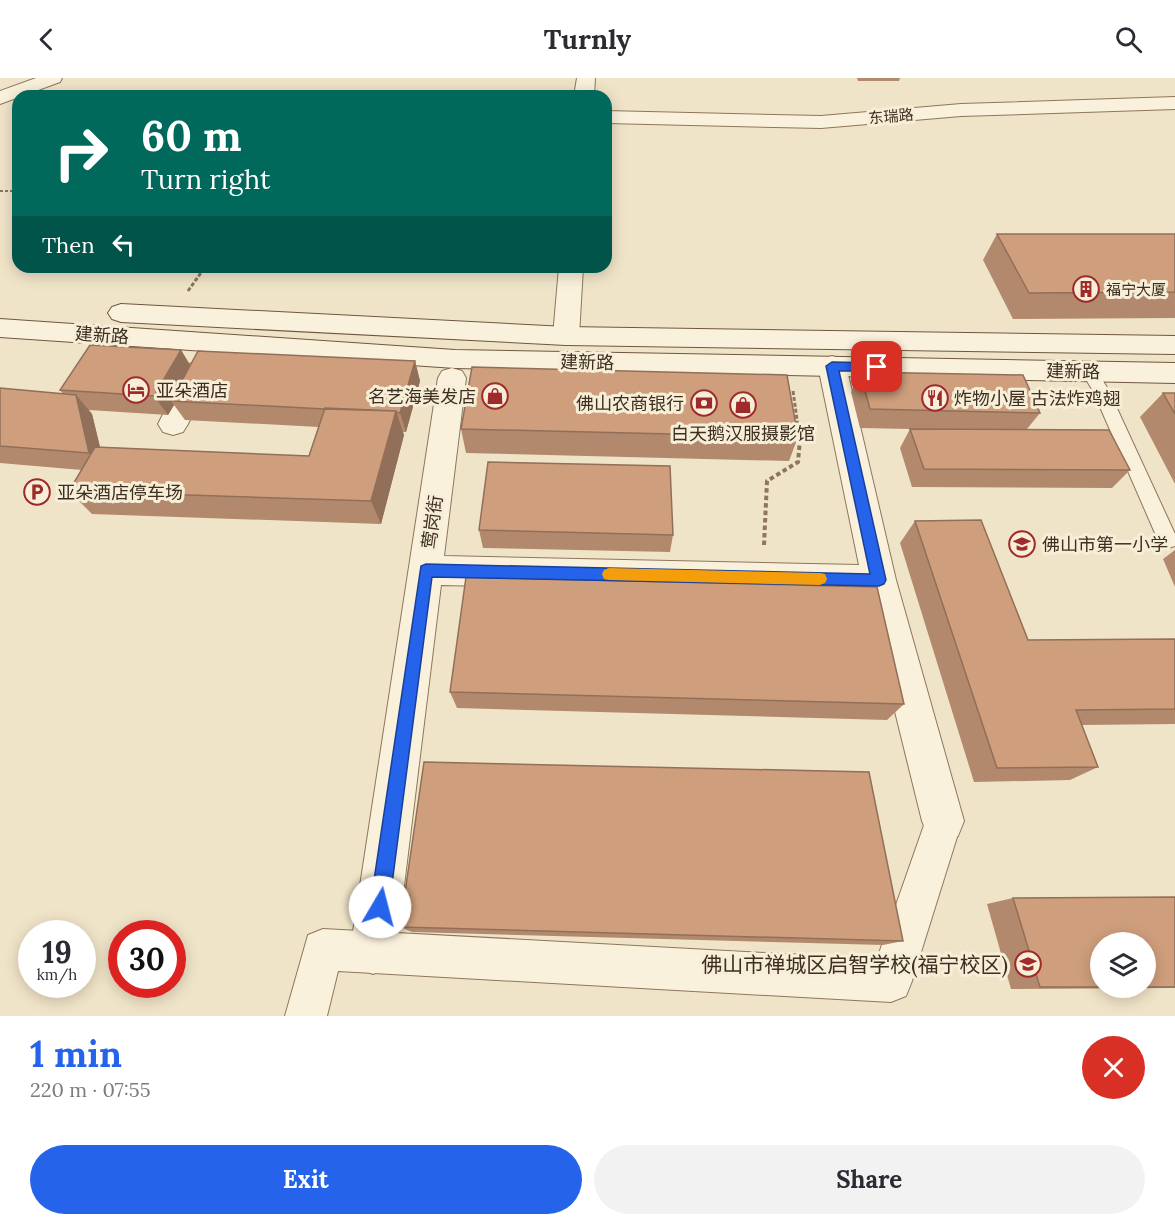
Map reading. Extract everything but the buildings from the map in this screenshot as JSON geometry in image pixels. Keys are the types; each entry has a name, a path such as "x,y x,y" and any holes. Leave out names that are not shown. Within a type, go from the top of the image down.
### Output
{"street":[{"path":"24,90 53,78"},
{"name":"东瑞路","path":"612,117 821,122 961,110 1175,102"},
{"path":"566,336 571,273"},
{"name":"建新路","path":"0,305 456,332 566,336 1175,345"},
{"name":"建新路","path":"0,328 455,359 1175,373"},
{"path":"173,424 213,342"},
{"path":"306,1016 323,950 891,981 943,821 879,580 832,366"},
{"name":"莺岗街","path":"373,951 452,378"},
{"path":"426,570 879,580"}],"lane":[{"path":"1089,371 1101,391 1168,540"}],"path":[{"path":"183,299 201,273"},
{"path":"762,578 767,481 798,462 800,435 791,381"}],"slow traffic":[{"path":"609,574 820,579"}],"place":[{"name":"福宁大厦","path":"1086,289"},
{"name":"亚朵酒店","path":"136,390"},
{"name":"名艺海美发店","path":"495,396"},
{"name":"炸物小屋 古法炸鸡翅","path":"935,398"},
{"name":"佛山农商银行","path":"704,403"},
{"name":"白天鹅汉服摄影馆","path":"743,405"},
{"name":"亚朵酒店停车场","path":"37,492"},
{"name":"佛山市第一小学","path":"1022,544"},
{"name":"佛山市禅城区启智学校(福宁校区)","path":"1028,964"}],"route":[{"path":"380,907 426,570 879,580 832,366 877,367"}]}
